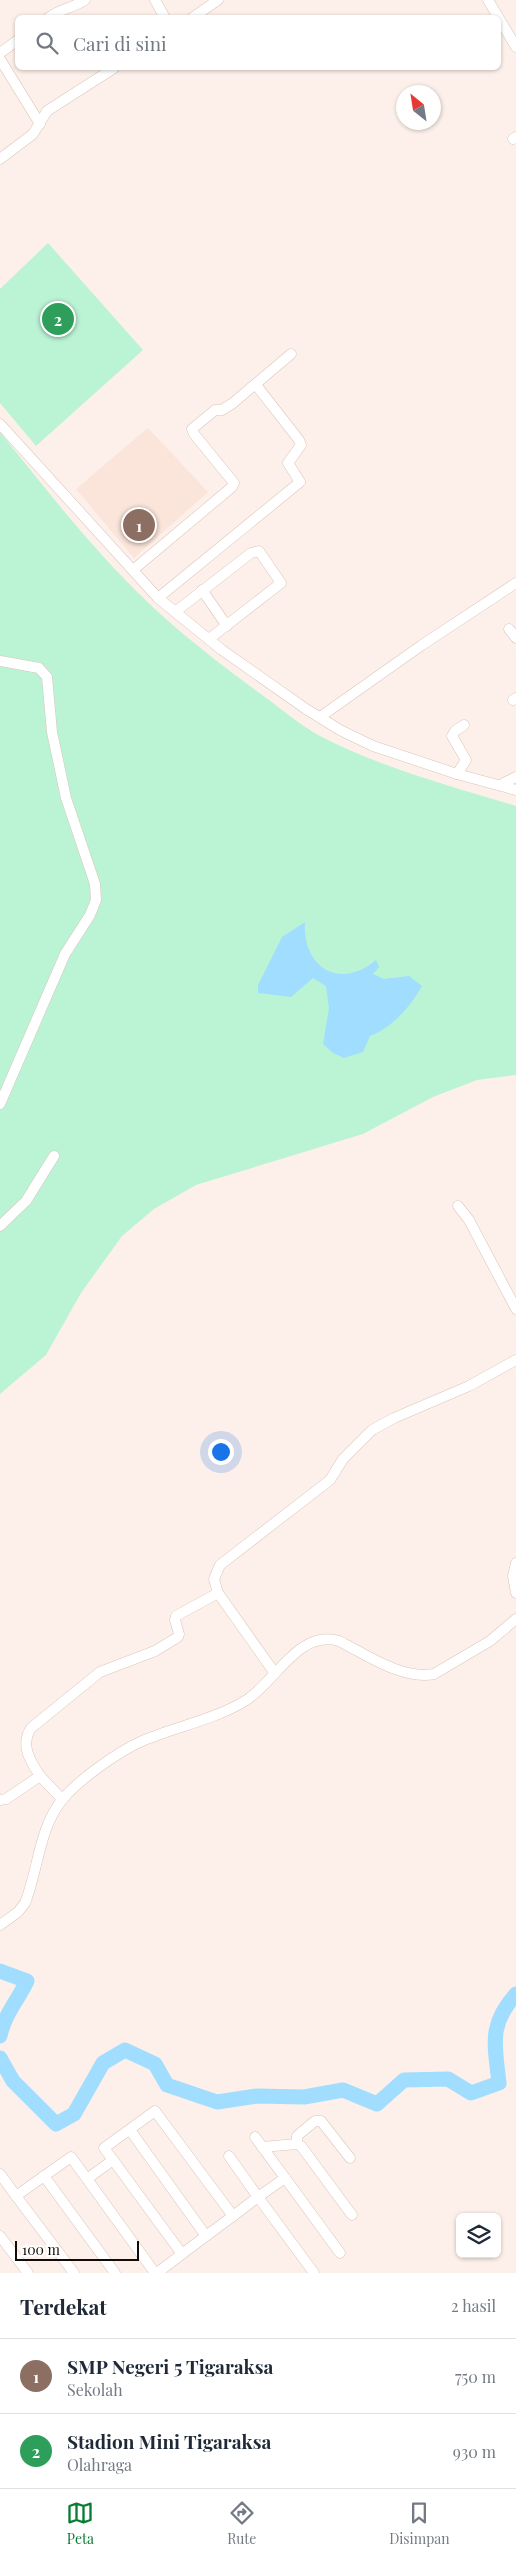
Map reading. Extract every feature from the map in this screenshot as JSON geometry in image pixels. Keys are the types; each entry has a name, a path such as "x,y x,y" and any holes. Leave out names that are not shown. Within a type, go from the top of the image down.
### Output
{"street":[{"path":"52,15 61,8 77,5 85,0"},
{"path":"155,0 164,15"},
{"path":"196,15 218,0"},
{"path":"488,0 497,15"},
{"path":"501,22 516,47"},
{"path":"0,53 15,42"},
{"path":"0,59 40,124"},
{"path":"0,159 33,134 47,111 53,106 111,70"},
{"path":"133,570 232,487 232,479 194,434 192,428 214,411 226,408 256,386 291,354"},
{"path":"158,598 300,482 288,463 301,446 300,440 256,386"},
{"path":"0,424 81,510 158,598 209,639 320,718 374,746 457,774 516,790"},
{"path":"175,612 255,551 258,551 281,581 278,586 209,639"},
{"path":"320,718 422,645 516,583"},
{"path":"202,590 227,626"},
{"path":"510,629 516,638"},
{"path":"0,661 39,668 47,677 52,732 66,798 95,884 96,900 90,916 65,954 0,1104"},
{"path":"457,774 466,760 452,736 455,731 464,725"},
{"path":"500,785 516,777"},
{"path":"0,1226 26,1201 54,1156"},
{"path":"458,1206 465,1214 516,1308"},
{"path":"274,1672 218,1593 214,1579 220,1565 330,1480 343,1459 372,1430 394,1418 469,1386 516,1360"},
{"path":"516,1563 513,1576 516,1593"},
{"path":"62,1799 40,1776 29,1761 26,1741 31,1728 100,1672 155,1651 178,1637 179,1634 174,1620 176,1616 218,1593"},
{"path":"0,1925 18,1912 25,1903 47,1830 62,1799 85,1779 133,1746 246,1700 274,1672 311,1643 328,1638 412,1676 434,1674 490,1641 516,1619"},
{"path":"0,1800 6,1799 40,1776"},
{"path":"182,2254 104,2148 154,2111 233,2216"},
{"path":"297,2144 297,2136 315,2121 321,2121 350,2158"},
{"path":"130,2130 206,2236"},
{"path":"255,2137 340,2253"},
{"path":"262,2147 297,2144 301,2146 352,2215"},
{"path":"229,2156 314,2273"},
{"path":"16,2196 71,2157 156,2273 285,2178"},
{"path":"87,2179 113,2160"},
{"path":"0,2174 74,2273"},
{"path":"44,2176 115,2273"},
{"path":"0,2236 28,2273"}],"shaded area":[{"path":"148,428 208,492 134,558 76,489"}],"green space":[{"path":"48,243 143,350 36,446 0,403 0,289"},
{"path":"0,432 79,529 143,598 235,675 296,720 320,736 368,758 417,776 516,806 516,1075 477,1080 433,1097 363,1134 196,1185 154,1209 122,1236 81,1293 46,1355 0,1394"}],"water":[{"path":"305,922 306,938 310,951 316,962 326,969 336,973 349,973 362,969 376,960 379,967 373,974 384,979 409,976 422,986 400,1016 386,1028 370,1036 363,1052 344,1058 333,1053 323,1044 329,1008 326,986 313,978 291,997 258,993 258,985 282,937"}],"waterway":[{"path":"0,1971 27,1981 8,2014 0,2036"},
{"path":"0,2058 13,2081 56,2124 74,2114 103,2063 125,2050 155,2064 167,2085 217,2102 257,2096 304,2097 343,2090 377,2104 404,2080 448,2079 471,2093 499,2083 495,2046 497,2026 507,2005 516,1994"}],"place":[{"name":"Stadion Mini Tigaraksa","path":"58,319"},
{"name":"SMP Negeri 5 Tigaraksa","path":"139,525"}]}
